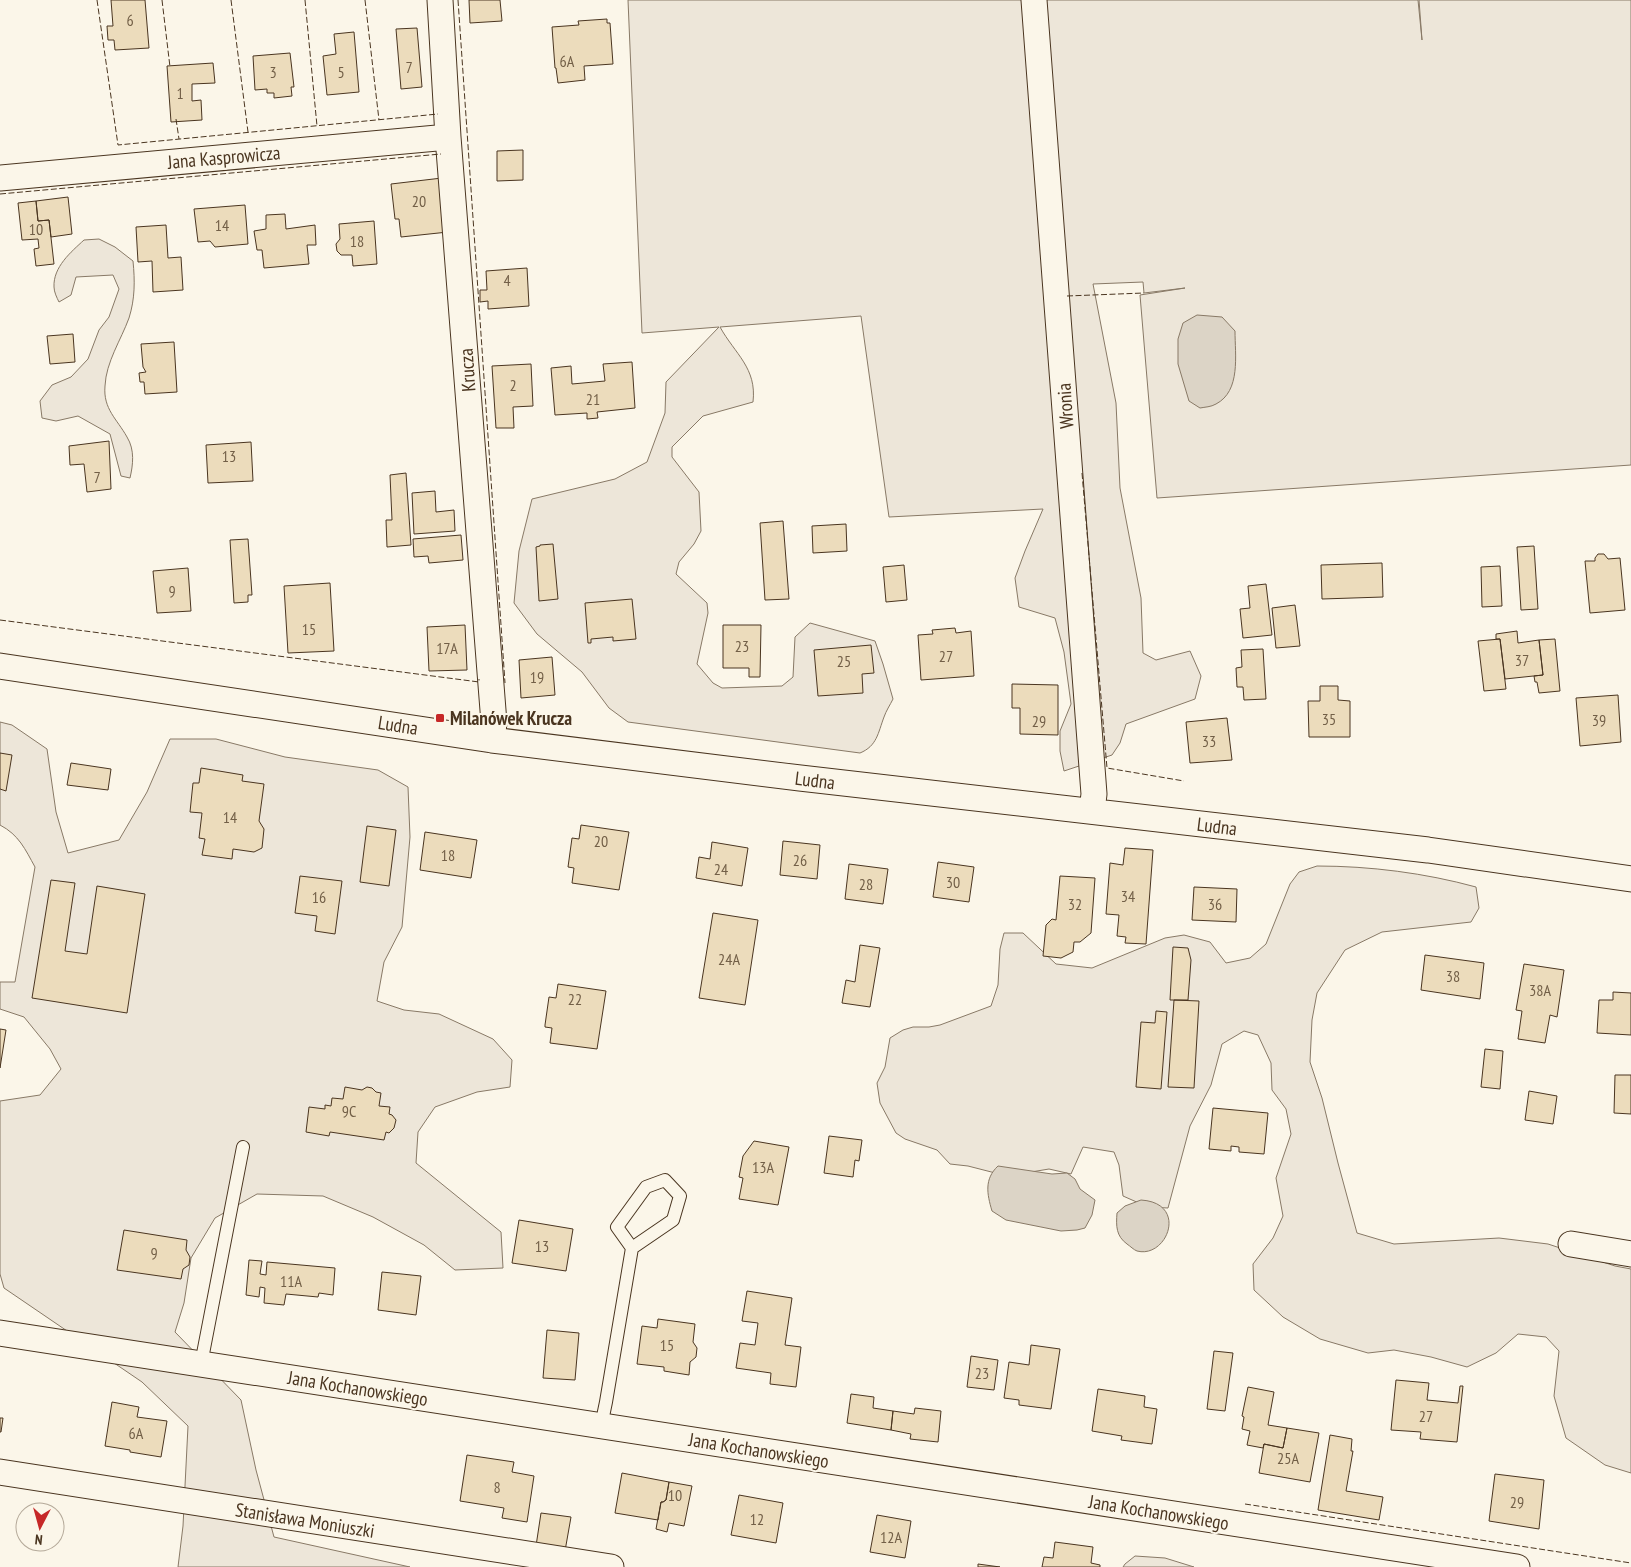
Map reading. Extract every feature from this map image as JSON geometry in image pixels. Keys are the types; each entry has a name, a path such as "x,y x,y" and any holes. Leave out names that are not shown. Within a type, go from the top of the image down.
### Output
{"street":[{"name":"Krucza","path":"440,0 448,137 494,723 492,740"},
{"name":"Wronia","path":"1034,0 1094,794 1092,811"},
{"name":"Jana Kasprowicza","path":"0,178 448,137"},
{"name":"Ludna","path":"0,666 492,740 800,778 1428,850 1631,879"},
{"path":"1571,1244 1631,1254"},
{"name":"Jana Kochanowskiego","path":"0,1333 1517,1567"},
{"name":"Stanisława Moniuszki","path":"0,1472 611,1567"}],"lane":[{"path":"201,1364 243,1147"},
{"path":"600,1426 606,1402 632,1248 617,1227 646,1187 665,1180 680,1196 673,1220 632,1248"}],"shaded area":[{"path":"628,0 1418,0 1422,40 1419,0 1631,0 1631,465 1157,498 1140,295 1185,288 1144,293 1143,282 1093,284 1116,403 1120,488 1141,598 1143,653 1156,660 1190,651 1201,676 1195,699 1126,724 1120,743 1112,755 1064,771 1060,751 1060,731 1071,704 1064,652 1055,618 1019,607 1015,578 1043,509 889,517 861,316 720,327 748,370 752,380 753,402 703,416 672,447 672,457 699,492 701,531 694,544 679,562 676,574 707,603 708,613 697,664 713,683 722,688 782,686 793,677 795,637 810,623 875,641 893,699 873,743 860,753 628,722 609,708 582,672 537,634 514,603 519,551 532,499 615,479 647,462 665,413 666,382 719,327 642,333"},
{"path":"99,239 115,247 133,261 134,290 131,311 108,368 105,386 108,407 130,442 132,463 130,478 121,476 110,434 78,416 56,421 42,418 40,401 52,385 71,377 88,359 99,330 109,317 119,289 113,275 76,277 71,295 59,302 56,295 54,280 64,260 84,240"},
{"path":"1197,315 1222,317 1235,331 1236,361 1233,382 1224,398 1216,404 1200,408 1189,401 1178,364 1178,339 1183,323"},
{"path":"0,722 12,725 47,749 56,812 68,853 119,840 147,792 170,739 216,739 285,757 378,770 408,787 410,837 402,927 384,962 377,1001 404,1010 439,1014 493,1039 512,1060 510,1087 477,1092 435,1107 418,1132 416,1163 501,1232 503,1268 455,1270 424,1245 373,1217 323,1196 257,1194 215,1218 191,1258 184,1303 175,1332 241,1400 256,1470 274,1537 410,1567 178,1567 183,1526 188,1426 142,1382 4,1288 0,1274 0,1101 40,1095 61,1069 50,1049 24,1017 0,1009 0,982 15,982 35,867 25,848 17,838 0,825"},
{"path":"1317,866 1397,871 1476,887 1479,908 1471,922 1382,932 1345,950 1317,993 1312,1020 1310,1062 1322,1098 1357,1233 1394,1244 1499,1238 1548,1244 1615,1266 1631,1269 1631,1473 1605,1465 1566,1438 1554,1396 1559,1351 1546,1337 1518,1334 1496,1353 1467,1367 1431,1357 1394,1350 1368,1353 1320,1339 1283,1317 1254,1290 1253,1264 1273,1238 1283,1216 1276,1178 1291,1134 1286,1109 1272,1090 1271,1063 1258,1035 1244,1031 1222,1044 1211,1085 1190,1126 1168,1208 1148,1207 1123,1196 1119,1165 1114,1152 1083,1147 1071,1174 1049,1169 1007,1176 968,1166 950,1164 937,1150 905,1139 896,1133 880,1103 877,1083 885,1067 890,1038 903,1030 913,1027 940,1025 991,1006 998,985 1000,949 1004,933 1023,933 1056,964 1092,968 1165,938 1184,935 1210,942 1226,963 1250,958 1266,944 1290,884 1299,872"},
{"path":"998,1166 1052,1174 1067,1173 1075,1179 1080,1189 1095,1200 1092,1215 1085,1228 1061,1231 1006,1220 992,1211 988,1187 990,1176"},
{"path":"1141,1200 1156,1203 1165,1210 1169,1220 1168,1230 1164,1239 1157,1247 1148,1251 1137,1251 1123,1241 1117,1226 1117,1213 1125,1206"},
{"path":"1135,1556 1165,1558 1194,1567 1123,1567"}],"building":[{"path":"111,0 145,0 149,48 115,50 114,40 108,40 107,26 113,26"},
{"path":"469,0 500,0 502,21 470,23"},
{"path":"607,19 607,23 610,23 613,64 584,66 585,80 558,83 552,27 579,25 578,21"},
{"path":"417,28 422,87 401,89 396,29"},
{"path":"354,32 359,92 327,95 323,56 336,54 334,34"},
{"path":"290,53 294,87 291,87 292,96 274,98 274,93 267,93 267,89 255,90 253,56"},
{"path":"213,63 215,83 192,84 192,101 201,100 202,120 171,122 167,66"},
{"path":"523,150 523,180 497,181 497,151"},
{"path":"442,178 448,232 401,237 399,219 395,219 391,184"},
{"path":"68,197 72,234 51,237 49,220 38,221 36,201"},
{"path":"36,201 38,221 49,220 54,264 36,266 34,249 39,248 38,239 22,240 18,203"},
{"path":"245,205 248,244 215,247 210,241 198,242 194,209"},
{"path":"285,214 286,229 315,225 316,245 307,245 309,264 264,268 262,250 257,250 254,231 266,229 266,215"},
{"path":"374,221 377,264 353,266 352,255 341,255 337,251 336,244 340,239 339,224"},
{"path":"166,225 168,258 181,257 183,290 153,292 152,261 138,262 136,227"},
{"path":"527,268 529,306 488,309 488,301 480,302 480,290 487,290 486,271"},
{"path":"73,334 75,362 50,364 47,336"},
{"path":"174,342 177,392 145,394 144,382 140,382 139,373 146,372 143,367 141,344"},
{"path":"632,362 635,408 597,412 598,418 587,419 587,413 555,415 551,368 571,366 572,384 605,381 603,364"},
{"path":"531,364 533,406 513,407 514,428 496,428 492,366"},
{"path":"109,441 111,489 87,492 84,464 70,465 69,446"},
{"path":"251,442 253,481 208,483 206,445"},
{"path":"406,473 411,545 387,547 386,520 392,520 390,475"},
{"path":"435,491 436,512 454,510 455,531 414,534 412,493"},
{"path":"783,521 789,599 765,600 760,523"},
{"path":"846,524 847,551 813,553 812,526"},
{"path":"461,535 463,560 429,563 428,556 414,557 413,539"},
{"path":"248,539 252,595 248,595 248,602 234,603 230,540"},
{"path":"553,544 558,599 539,601 536,547"},
{"path":"1534,546 1538,609 1521,610 1517,547"},
{"path":"1598,554 1604,554 1608,559 1620,558 1625,610 1590,613 1585,561 1595,561"},
{"path":"1382,563 1383,597 1322,599 1321,565"},
{"path":"904,565 907,600 886,602 883,567"},
{"path":"1500,566 1502,606 1482,607 1481,567"},
{"path":"188,568 191,611 157,613 153,571"},
{"path":"330,583 334,651 288,653 284,586"},
{"path":"1266,584 1272,635 1243,638 1240,609 1250,608 1248,586"},
{"path":"632,599 636,639 613,641 613,637 591,639 591,643 588,643 585,603"},
{"path":"1295,605 1300,646 1276,648 1272,608"},
{"path":"465,625 467,670 429,671 427,627"},
{"path":"723,625 761,625 760,677 749,677 749,668 723,668"},
{"path":"955,628 956,633 971,631 974,676 921,680 918,635 933,634 932,630"},
{"path":"1517,631 1518,643 1539,640 1543,675 1505,679 1500,639 1496,639 1496,634"},
{"path":"1500,639 1506,689 1484,691 1478,641"},
{"path":"1555,639 1560,691 1539,693 1534,676 1543,675 1539,640"},
{"path":"871,645 874,673 862,674 863,693 818,696 814,650"},
{"path":"1263,649 1266,699 1244,700 1243,687 1237,687 1236,668 1242,667 1241,650"},
{"path":"552,657 555,695 521,698 519,660"},
{"path":"1012,684 1058,685 1058,735 1020,734 1020,708 1012,708"},
{"path":"1320,686 1338,686 1338,700 1350,701 1350,737 1309,737 1308,701 1320,701"},
{"path":"1618,695 1621,742 1580,746 1576,698"},
{"path":"1227,718 1232,760 1190,763 1186,722"},
{"path":"0,753 12,755 6,791 0,789"},
{"path":"71,763 111,769 108,790 67,785"},
{"path":"201,768 243,775 242,781 264,784 259,821 264,829 262,848 254,852 233,849 232,859 202,855 205,839 199,838 202,813 190,812 193,783 199,783"},
{"path":"581,825 629,832 619,890 572,883 574,868 568,867 572,838 579,839"},
{"path":"367,826 396,830 389,886 360,882"},
{"path":"425,832 477,840 471,878 420,870"},
{"path":"783,841 820,845 817,879 780,875"},
{"path":"712,842 748,848 742,886 696,878 699,857 710,859"},
{"path":"1125,848 1153,850 1146,944 1125,943 1126,937 1117,936 1119,915 1106,914 1110,863 1123,865"},
{"path":"938,862 974,867 969,902 933,897"},
{"path":"849,864 888,869 883,904 845,899"},
{"path":"300,876 342,881 335,934 315,931 317,916 295,913"},
{"path":"1060,876 1095,878 1091,933 1080,942 1074,942 1073,952 1061,958 1043,956 1046,925 1052,919 1056,920"},
{"path":"51,880 75,883 65,951 87,954 97,886 145,894 127,1013 32,998"},
{"path":"1194,887 1237,889 1236,922 1192,920"},
{"path":"713,913 758,920 745,1005 699,998"},
{"path":"860,945 880,948 870,1007 842,1003 846,980 855,982"},
{"path":"1173,947 1188,948 1191,960 1188,1000 1170,1000"},
{"path":"1425,955 1484,963 1480,999 1421,990"},
{"path":"1524,964 1564,970 1557,1017 1550,1015 1545,1043 1518,1039 1522,1011 1516,1010"},
{"path":"558,984 606,991 597,1049 550,1043 552,1028 545,1027 545,1025 549,997 556,998"},
{"path":"1613,992 1631,993 1631,1035 1597,1033 1599,1000 1613,1000"},
{"path":"1174,1000 1199,1001 1194,1088 1168,1087"},
{"path":"1156,1011 1167,1012 1161,1089 1136,1087 1141,1022 1155,1023"},
{"path":"0,1029 6,1030 0,1068"},
{"path":"1485,1049 1503,1051 1500,1089 1481,1087"},
{"path":"1615,1075 1631,1075 1631,1114 1614,1113"},
{"path":"345,1087 362,1090 367,1087 381,1093 379,1106 390,1107 389,1114 396,1120 394,1128 389,1133 386,1132 384,1140 330,1132 329,1136 306,1132 309,1107 325,1109 325,1105 331,1106 332,1098 343,1099"},
{"path":"1529,1091 1557,1096 1553,1124 1525,1120"},
{"path":"1213,1108 1268,1113 1264,1154 1239,1152 1239,1147 1231,1146 1231,1151 1209,1149"},
{"path":"829,1136 862,1140 859,1161 855,1160 853,1177 824,1173"},
{"path":"754,1141 789,1147 778,1205 739,1199 743,1178 739,1177 743,1156"},
{"path":"519,1220 573,1229 566,1271 512,1263"},
{"path":"124,1230 187,1240 186,1250 190,1257 189,1265 183,1269 181,1279 117,1270"},
{"path":"249,1260 262,1261 260,1274 266,1275 267,1262 335,1268 333,1295 319,1293 318,1297 286,1294 284,1305 264,1303 265,1288 260,1287 259,1297 246,1295"},
{"path":"382,1272 421,1276 416,1315 378,1310"},
{"path":"747,1291 792,1298 785,1345 801,1347 796,1387 770,1384 771,1373 736,1368 740,1343 755,1345 758,1323 742,1321"},
{"path":"658,1319 695,1324 693,1342 697,1348 696,1357 690,1362 689,1375 664,1371 664,1367 637,1364 642,1326 657,1328"},
{"path":"547,1330 579,1333 575,1380 543,1378"},
{"path":"1031,1345 1060,1349 1051,1409 1019,1405 1019,1400 1004,1398 1009,1362 1029,1365"},
{"path":"1214,1351 1233,1353 1225,1411 1207,1409"},
{"path":"971,1356 998,1360 994,1390 967,1387"},
{"path":"1396,1380 1429,1383 1427,1400 1458,1403 1460,1386 1463,1386 1457,1442 1420,1439 1421,1432 1391,1430"},
{"path":"1248,1387 1274,1392 1268,1425 1287,1428 1283,1448 1264,1444 1263,1448 1247,1445 1250,1431 1242,1429 1244,1417 1242,1416"},
{"path":"1098,1389 1145,1396 1144,1407 1157,1409 1152,1444 1121,1440 1122,1436 1092,1431"},
{"path":"851,1394 874,1397 873,1408 893,1411 891,1430 847,1423"},
{"path":"112,1402 139,1407 137,1417 167,1421 161,1457 105,1446"},
{"path":"915,1408 941,1411 938,1442 910,1439 911,1434 891,1430 893,1411 914,1414"},
{"path":"0,1418 3,1418 1,1432 0,1432"},
{"path":"1287,1428 1319,1433 1310,1482 1259,1473 1264,1444 1283,1448"},
{"path":"1330,1435 1352,1439 1351,1451 1353,1451 1346,1491 1383,1497 1379,1520 1318,1510"},
{"path":"467,1455 514,1462 512,1472 534,1476 527,1522 502,1518 504,1508 460,1501"},
{"path":"622,1473 669,1482 666,1500 661,1502 658,1520 615,1513"},
{"path":"1495,1474 1544,1480 1539,1529 1489,1521"},
{"path":"669,1482 692,1486 684,1526 669,1523 667,1532 656,1529 661,1502 666,1500"},
{"path":"739,1495 783,1503 776,1543 731,1535"},
{"path":"541,1513 571,1517 565,1551 536,1546"},
{"path":"877,1515 911,1521 905,1558 870,1552"},
{"path":"1055,1542 1093,1547 1091,1563 1100,1565 1100,1567 1042,1567 1044,1557 1053,1558"},
{"path":"978,1564 1000,1567 978,1567"}],"fence":[{"path":"97,0 118,145 438,114"},
{"path":"162,0 170,67"},
{"path":"231,0 248,132"},
{"path":"305,0 317,126"},
{"path":"365,0 379,120"},
{"path":"458,0 505,683"},
{"path":"176,119 179,139"},
{"path":"0,194 441,154"},
{"path":"1067,296 1144,293"},
{"path":"1082,473 1107,768 1184,781"},
{"path":"0,620 479,682 479,679"},
{"path":"1245,1504 1631,1563"}],"place":[{"name":"Milanówek Krucza","path":"440,718"}]}
